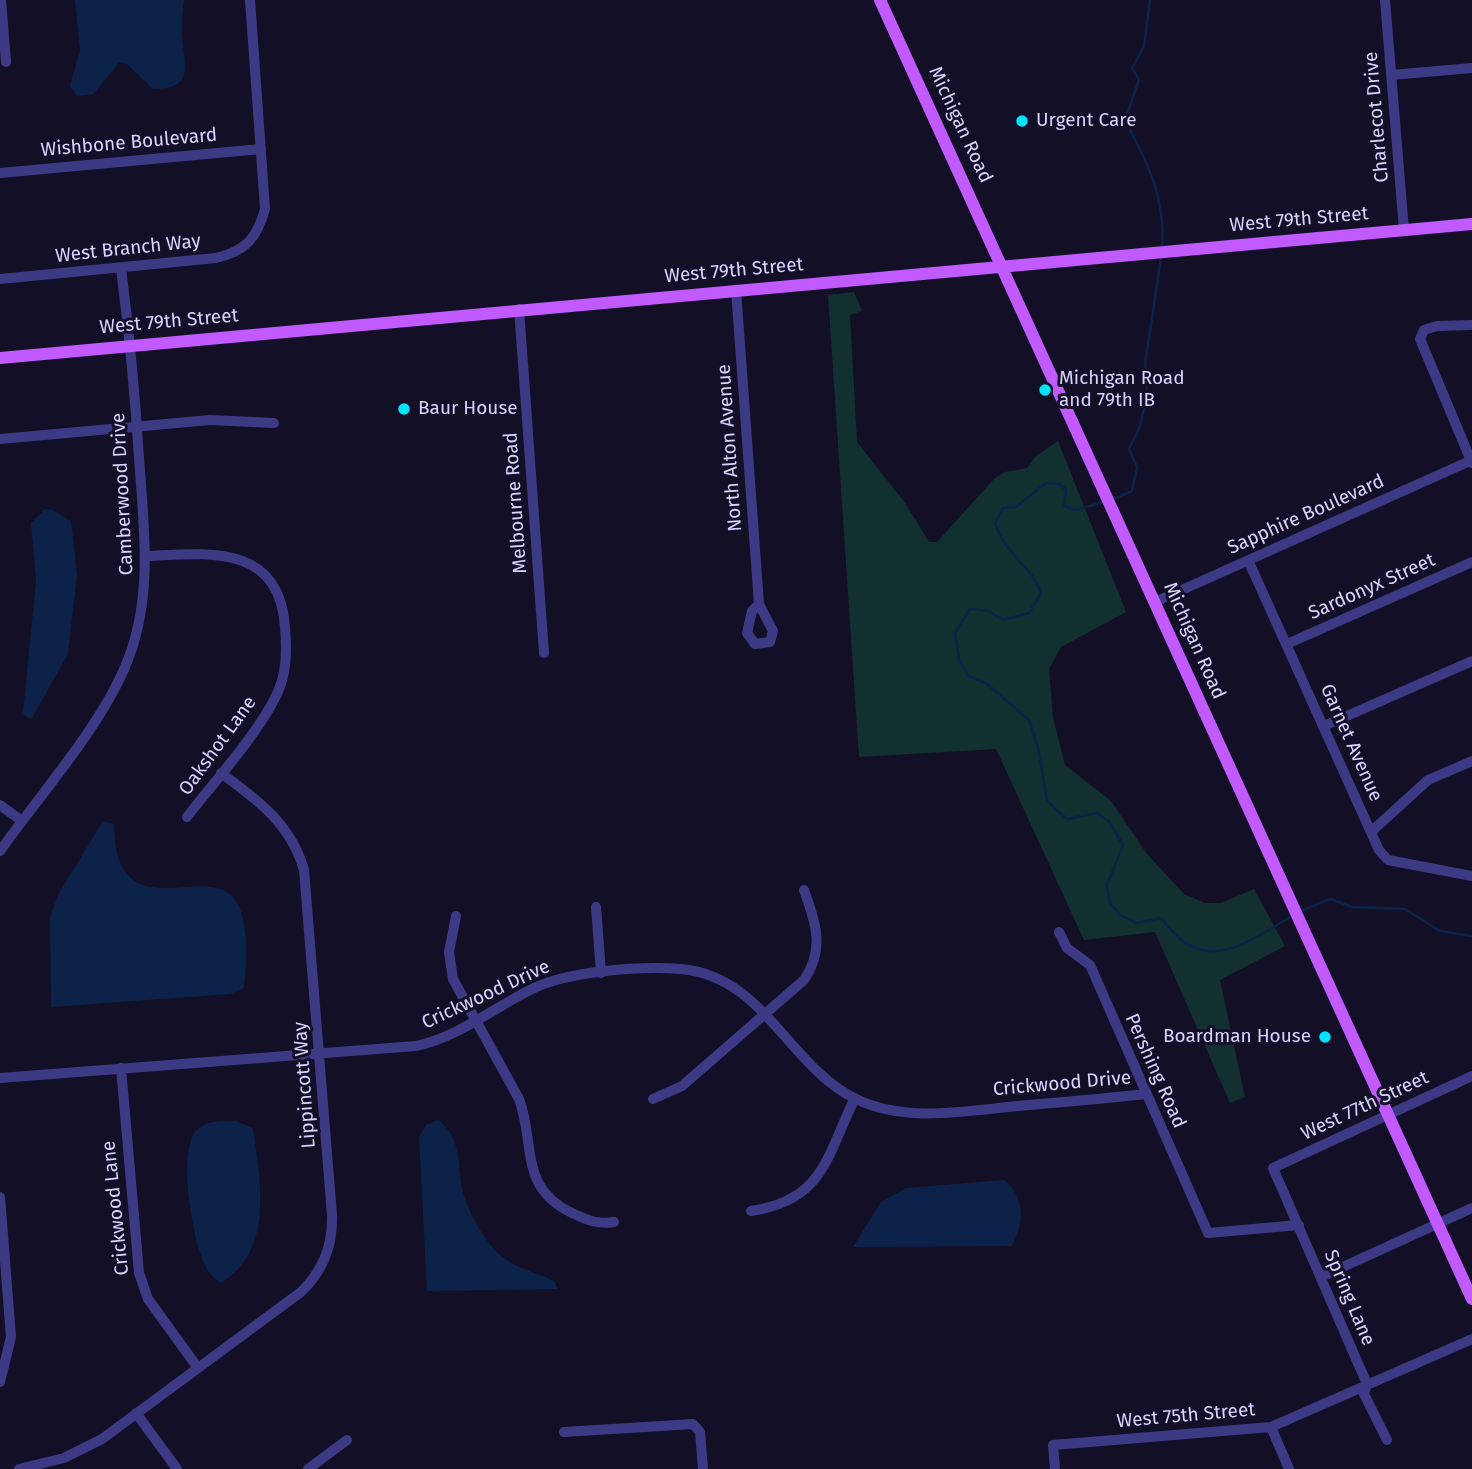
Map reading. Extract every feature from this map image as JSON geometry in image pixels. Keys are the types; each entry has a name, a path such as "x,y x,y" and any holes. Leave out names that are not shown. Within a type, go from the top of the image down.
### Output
{"main road":[{"name":"Michigan Road","path":"880,0 1004,266 1472,1299"},
{"name":"West 79th Street","path":"0,358 1472,224"}],"street":[{"path":"1,0 6,62"},
{"path":"250,0 261,149"},
{"name":"Charlecot Drive","path":"1385,0 1404,230"},
{"path":"1391,75 1472,68"},
{"name":"Wishbone Boulevard","path":"0,173 261,149"},
{"name":"West Branch Way","path":"0,279 216,258 236,252 254,239 265,209 261,149"},
{"name":"Camberwood Drive","path":"0,851 97,716 125,668 141,614 146,555 131,345 121,268"},
{"name":"North Alton Avenue","path":"736,290 759,604"},
{"name":"Melbourne Road","path":"519,309 544,653"},
{"path":"1472,325 1437,326 1424,330 1420,339 1472,461"},
{"path":"0,439 210,420 274,423"},
{"name":"Sapphire Boulevard","path":"1155,602 1472,461"},
{"name":"Oakshot Lane","path":"146,555 204,553 234,558 265,574 282,600 286,652 280,685 266,712 187,817"},
{"name":"Garnet Avenue","path":"1248,560 1372,831 1388,860 1472,876"},
{"name":"Sardonyx Street","path":"1287,644 1472,562"},
{"path":"1324,726 1472,661"},
{"path":"1372,831 1428,780 1472,761"},
{"name":"Lippincott Way","path":"19,1469 78,1452 136,1413 304,1289 320,1269 328,1252 332,1215 307,893 300,859 289,835 273,814 221,773"},
{"path":"0,805 22,821"},
{"path":"653,1099 682,1087 804,981 816,956 816,924 804,890"},
{"path":"596,907 601,973"},
{"path":"456,916 450,945 450,967 458,989 519,1099 525,1119 530,1166 543,1191 562,1208 588,1221 614,1222"},
{"name":"Pershing Road","path":"1059,932 1067,948 1090,965 1208,1233 1299,1225"},
{"name":"Crickwood Drive","path":"0,1078 416,1046 451,1035 548,982 601,973 692,970 727,982 765,1013 810,1065 855,1098 886,1109 935,1114 1145,1094"},
{"name":"Crickwood Lane","path":"121,1068 139,1273 148,1299 198,1368"},
{"name":"West 77th Street","path":"1273,1168 1472,1076"},
{"path":"751,1211 783,1205 806,1191 819,1172 855,1098"},
{"name":"Spring Lane","path":"1273,1168 1367,1384 1364,1394 1387,1440"},
{"path":"0,1197 11,1337 0,1382"},
{"path":"1321,1277 1472,1208"},
{"name":"West 75th Street","path":"1055,1469 1053,1446 1271,1427 1472,1339"},
{"path":"136,1413 177,1469"},
{"path":"564,1432 693,1424 700,1432 704,1469"},
{"path":"1271,1427 1289,1469"},
{"path":"309,1469 347,1440"}],"green space":[{"path":"854,292 862,311 850,315 857,442 905,503 929,542 937,542 995,478 1005,472 1027,468 1036,456 1058,441 1126,612 1061,647 1049,669 1053,718 1065,765 1111,801 1147,854 1184,894 1205,903 1221,903 1254,889 1285,946 1220,980 1245,1097 1230,1103 1155,932 1084,940 996,749 859,757 828,295"}],"water":[{"path":"75,0 184,0 183,78 173,86 153,89 127,64 119,62 94,94 77,96 70,86 80,51"},
{"path":"45,509 53,510 71,521 77,574 68,654 32,718 28,718 23,713 36,580 31,523"},
{"path":"103,821 114,824 118,856 128,875 143,885 160,888 217,888 231,895 241,913 246,939 244,988 230,994 51,1007 50,917 59,893"},
{"path":"438,1120 453,1138 465,1199 484,1236 505,1259 554,1281 558,1289 427,1291 419,1137 426,1125"},
{"path":"236,1121 253,1128 259,1170 260,1213 250,1252 238,1269 221,1283 209,1272 198,1244 189,1201 188,1159 190,1142 200,1127 214,1122"},
{"path":"1004,1180 1016,1194 1021,1211 1019,1229 1012,1246 853,1247 881,1202 906,1188"}],"waterway":[{"path":"1150,0 1144,46 1132,68 1139,80 1125,120 1141,150 1158,197 1162,247"},
{"path":"1111,500 1132,491 1137,467 1129,449 1139,429 1147,397 1145,364 1161,258"},
{"path":"1104,502 1076,510 1064,506 1066,490 1060,484 1046,483 1016,507 1003,508 995,523 1000,535 1037,583 1041,593 1029,613 1003,620 988,611 970,609 955,633 959,659 968,676 986,683 1029,720 1038,747 1047,801 1067,819 1097,813 1109,821 1123,845 1107,885 1110,903 1120,915 1136,923 1162,918 1177,936 1192,947 1208,951 1240,945 1292,916"},
{"path":"1301,911 1330,899 1352,907 1405,909 1440,931 1472,936"}],"place":[{"name":"Urgent Care","path":"1022,121"},
{"name":"Michigan Road and 79th IB","path":"1045,390"},
{"name":"Baur House","path":"404,409"},
{"name":"Boardman House","path":"1325,1037"}]}
